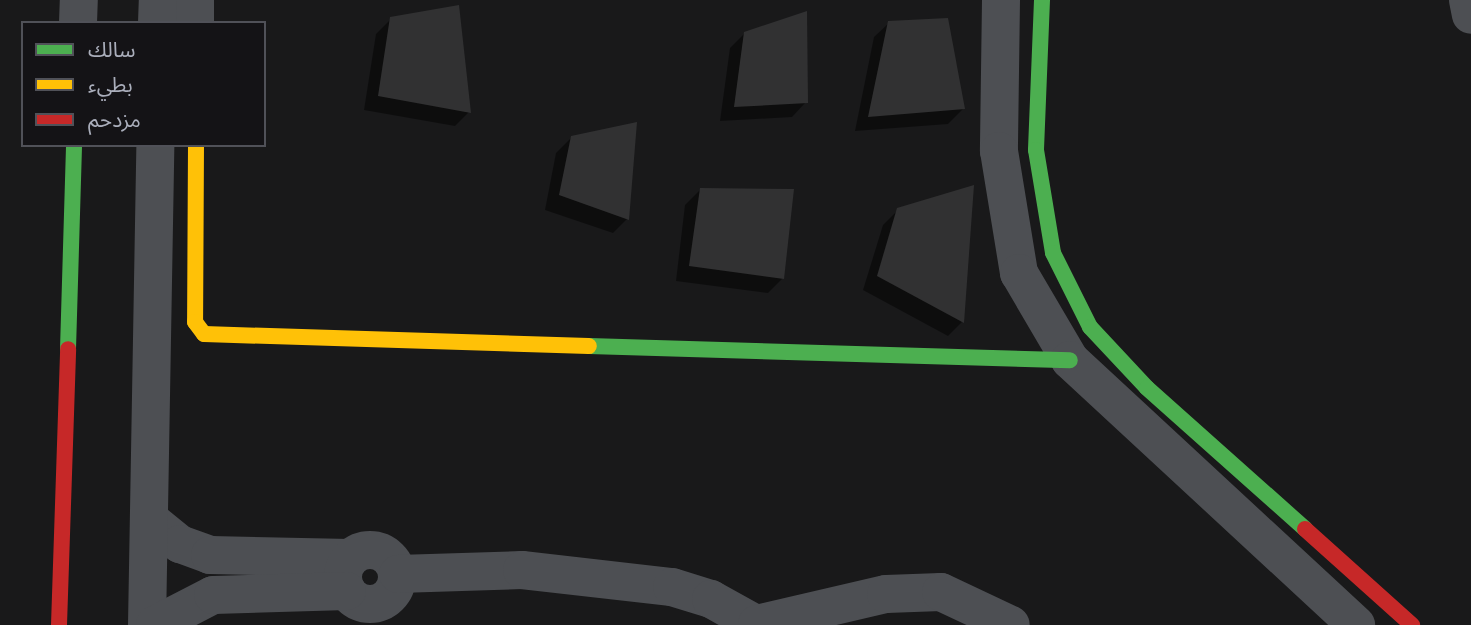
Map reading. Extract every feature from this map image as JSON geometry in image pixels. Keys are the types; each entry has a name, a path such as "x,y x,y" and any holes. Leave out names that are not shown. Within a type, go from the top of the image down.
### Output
{"street":[{"path":"78,21 79,0"},
{"path":"157,21 158,0"},
{"path":"195,0 195,21"},
{"path":"1001,0 999,151 1019,273 1070,360 1356,625"},
{"path":"1042,0 1036,150 1053,253 1090,327 1147,388 1412,625"},
{"path":"1468,0 1471,15"},
{"path":"59,625 74,147"},
{"path":"146,625 155,147"},
{"path":"196,147 195,322 204,334 1070,360"},
{"path":"149,519 180,544 210,555 355,594"},
{"path":"155,625 213,595 390,596 398,574 522,570 672,587 712,599 758,625 886,594 941,592 1011,625"}],"building":[{"path":"459,5 471,113 378,96 390,17"},
{"path":"807,11 808,103 734,107 744,32"},
{"path":"948,18 965,109 868,117 888,21"},
{"path":"637,122 629,220 559,195 571,136"},
{"path":"974,185 964,323 877,276 897,208"},
{"path":"700,188 794,189 784,279 689,266"}],"traffic: fast":[{"path":"1042,0 1036,150 1053,253 1090,327 1147,388 1305,529"},
{"path":"68,349 74,147"},
{"path":"589,346 1070,360"}],"traffic: slow":[{"path":"196,147 195,322 204,334 589,346"}],"traffic: jam":[{"path":"59,625 68,349"},
{"path":"1305,529 1412,625"}]}
